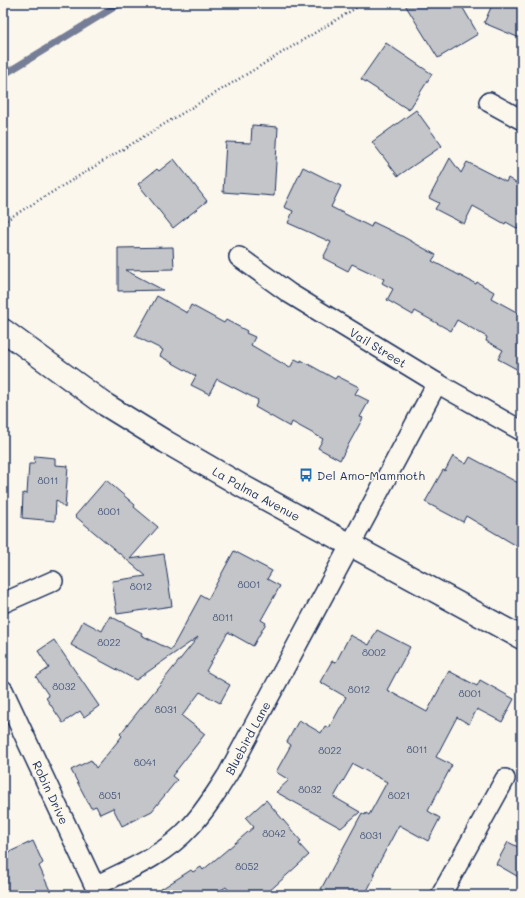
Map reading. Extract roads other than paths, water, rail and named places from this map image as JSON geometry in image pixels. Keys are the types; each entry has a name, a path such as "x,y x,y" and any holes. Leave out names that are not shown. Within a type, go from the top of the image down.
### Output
{"main road":[{"name":"La Palma Avenue","path":"3,330 106,405 138,426 242,486 522,638"}],"street":[{"path":"489,102 522,120"},
{"name":"Vail Street","path":"239,257 289,293 437,383 522,431"},
{"name":"Bluebird Lane","path":"97,891 171,844 190,828 209,803 228,774 437,383"},
{"path":"3,603 53,581"},
{"name":"Robin Drive","path":"3,690 97,891"},
{"path":"441,895 505,779"}],"waterway":[{"path":"3,75 121,3"}],"place":[{"name":"Del Amo-Mammoth","path":"306,475"}]}
